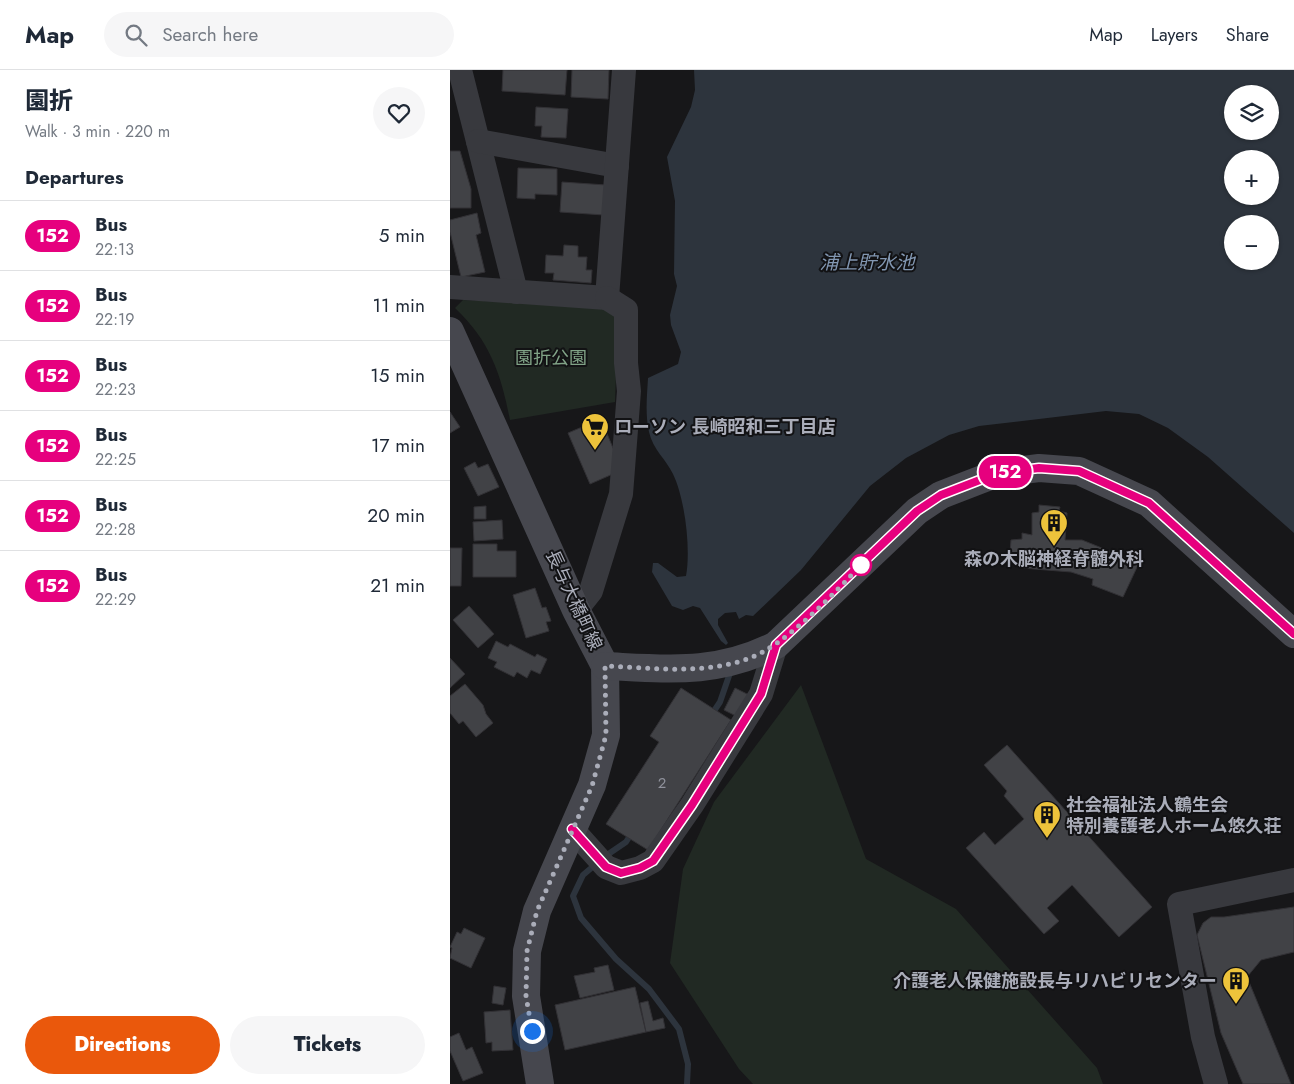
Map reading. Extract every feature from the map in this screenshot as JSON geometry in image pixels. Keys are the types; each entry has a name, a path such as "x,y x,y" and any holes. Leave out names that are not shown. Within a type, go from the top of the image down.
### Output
{"street":[{"path":"460,70 516,292"},
{"path":"607,298 624,70"},
{"path":"478,141 617,166"},
{"path":"450,287 607,298 626,310 628,391 621,494 591,591 576,610"},
{"name":"長与大橋町線","path":"450,331 576,610 605,666 606,735 592,786 537,911 527,951 526,996 540,1084"},
{"path":"605,666 667,669 716,666 742,660 776,645 917,511 941,495 998,473 1039,468 1079,471 1149,503 1294,634"},
{"path":"572,829 599,859 621,873 640,868 653,861 692,805 761,694 776,645"},
{"path":"1216,1084 1203,1037 1179,904 1294,880"}],"green space":[{"name":"園折公園","path":"463,300 603,307 618,316 615,402 510,420 503,388 492,359 477,333 455,308"},
{"path":"801,685 866,859 956,909 1097,1068 1103,1084 753,1084 739,1069 670,963 683,869 714,802"}],"water":[{"name":"浦上貯水池","path":"694,70 1294,70 1294,533 1208,457 1168,428 1139,414 1106,411 979,426 949,435 906,458 870,486 801,570 753,616 746,615 739,619 736,612 725,613 718,619 718,625 728,643 726,645 721,641 700,608 693,606 683,610 672,606 652,572 653,563 658,563 677,577 686,576 687,565 686,524 681,497 673,474 651,438 647,418 647,398 648,378 678,364 681,352 671,325 670,315 677,286 674,274 675,201 667,157 691,107 695,90"}],"building":[{"path":"503,70 567,70 565,95 502,91"},
{"path":"572,70 609,70 608,99 571,97"},
{"path":"536,107 568,109 566,138 541,137 542,126 535,126"},
{"path":"450,151 460,151 471,189 471,208 450,208"},
{"path":"518,168 557,169 557,195 535,194 535,199 517,198"},
{"path":"562,182 606,185 604,215 560,212"},
{"path":"477,213 481,233 476,235 485,272 461,277 450,232 450,220"},
{"path":"564,245 578,246 578,257 587,257 586,270 592,270 591,283 553,280 554,273 545,273 546,255 563,256"},
{"path":"450,412 460,427 450,433"},
{"name":"ローソン 長崎昭和三丁目店","path":"601,419 622,470 590,484 568,433"},
{"path":"475,462 478,468 488,464 499,487 478,496 464,468"},
{"name":"森の木脳神経脊髄外科","path":"1039,505 1060,507 1059,511 1067,513 1065,540 1082,540 1139,563 1123,597 1092,585 1093,579 1071,572 1022,568 1023,556 1010,553 1011,540 1022,539 1022,533 1032,535 1032,513 1039,512"},
{"path":"486,506 486,519 474,519 474,507"},
{"path":"502,520 503,539 474,541 473,522"},
{"path":"473,544 497,544 497,551 516,551 516,577 473,577"},
{"path":"450,548 462,548 461,586 450,586"},
{"path":"535,588 542,608 546,607 551,621 546,622 549,631 526,638 513,595"},
{"path":"469,606 494,634 478,648 453,620"},
{"path":"496,641 508,647 510,644 535,657 537,654 547,659 540,674 531,670 527,678 517,672 514,677 494,667 497,662 488,658"},
{"path":"450,658 465,674 450,688"},
{"path":"465,684 483,705 486,714 493,723 476,737 463,721 459,724 450,713 450,696"},
{"path":"681,688 731,720 648,850 606,824 659,742 650,736"},
{"path":"735,688 749,695 738,717 724,710"},
{"name":"社会福祉法人鶴生会 特別養護老人ホーム悠久荘","path":"1007,745 1152,907 1119,937 1072,885 1047,908 1059,921 1044,934 966,848 984,832 995,845 1024,819 1004,796 1007,791 984,765"},
{"name":"介護老人保健施設長与リハビリセンター","path":"1294,907 1294,952 1261,960 1247,977 1291,1084 1243,1084 1221,1033 1197,935 1203,923 1211,917 1224,917"},
{"path":"464,928 485,938 471,968 450,958 452,948 450,947 457,932 461,934"},
{"path":"608,965 614,990 580,998 574,976 595,972 594,968"},
{"path":"494,986 506,988 503,1005 492,1003"},
{"path":"635,987 646,1032 565,1050 555,1005"},
{"path":"648,1001 653,1021 663,1018 665,1028 646,1032 640,1003"},
{"path":"510,1010 513,1050 492,1051 492,1042 486,1043 484,1012"},
{"path":"459,1033 466,1050 472,1047 483,1073 463,1081 450,1051 450,1037"}],"waterway":[{"path":"710,717 720,702 731,670"},
{"path":"604,857 626,842 633,831"},
{"path":"596,864 583,875 573,896 581,918 616,959 649,989 679,1029 688,1064 687,1084"}],"bus line":[{"name":"152","path":"572,829 606,867 621,873 640,868 653,861 692,805 761,694 776,645 828,598 917,511 941,495 998,473 1039,468 1079,471 1149,503 1294,634"}],"place":[{"name":"ローソン 長崎昭和三丁目店","path":"595,451"},
{"name":"森の木脳神経脊髄外科","path":"1054,547"},
{"name":"社会福祉法人鶴生会 特別養護老人ホーム悠久荘","path":"1047,839"},
{"name":"介護老人保健施設長与リハビリセンター","path":"1236,1005"}],"route":[{"path":"532,1031 526,996 527,951 537,911 592,786 606,735 605,666 667,669 716,666 751,658 776,645 861,565"}]}
